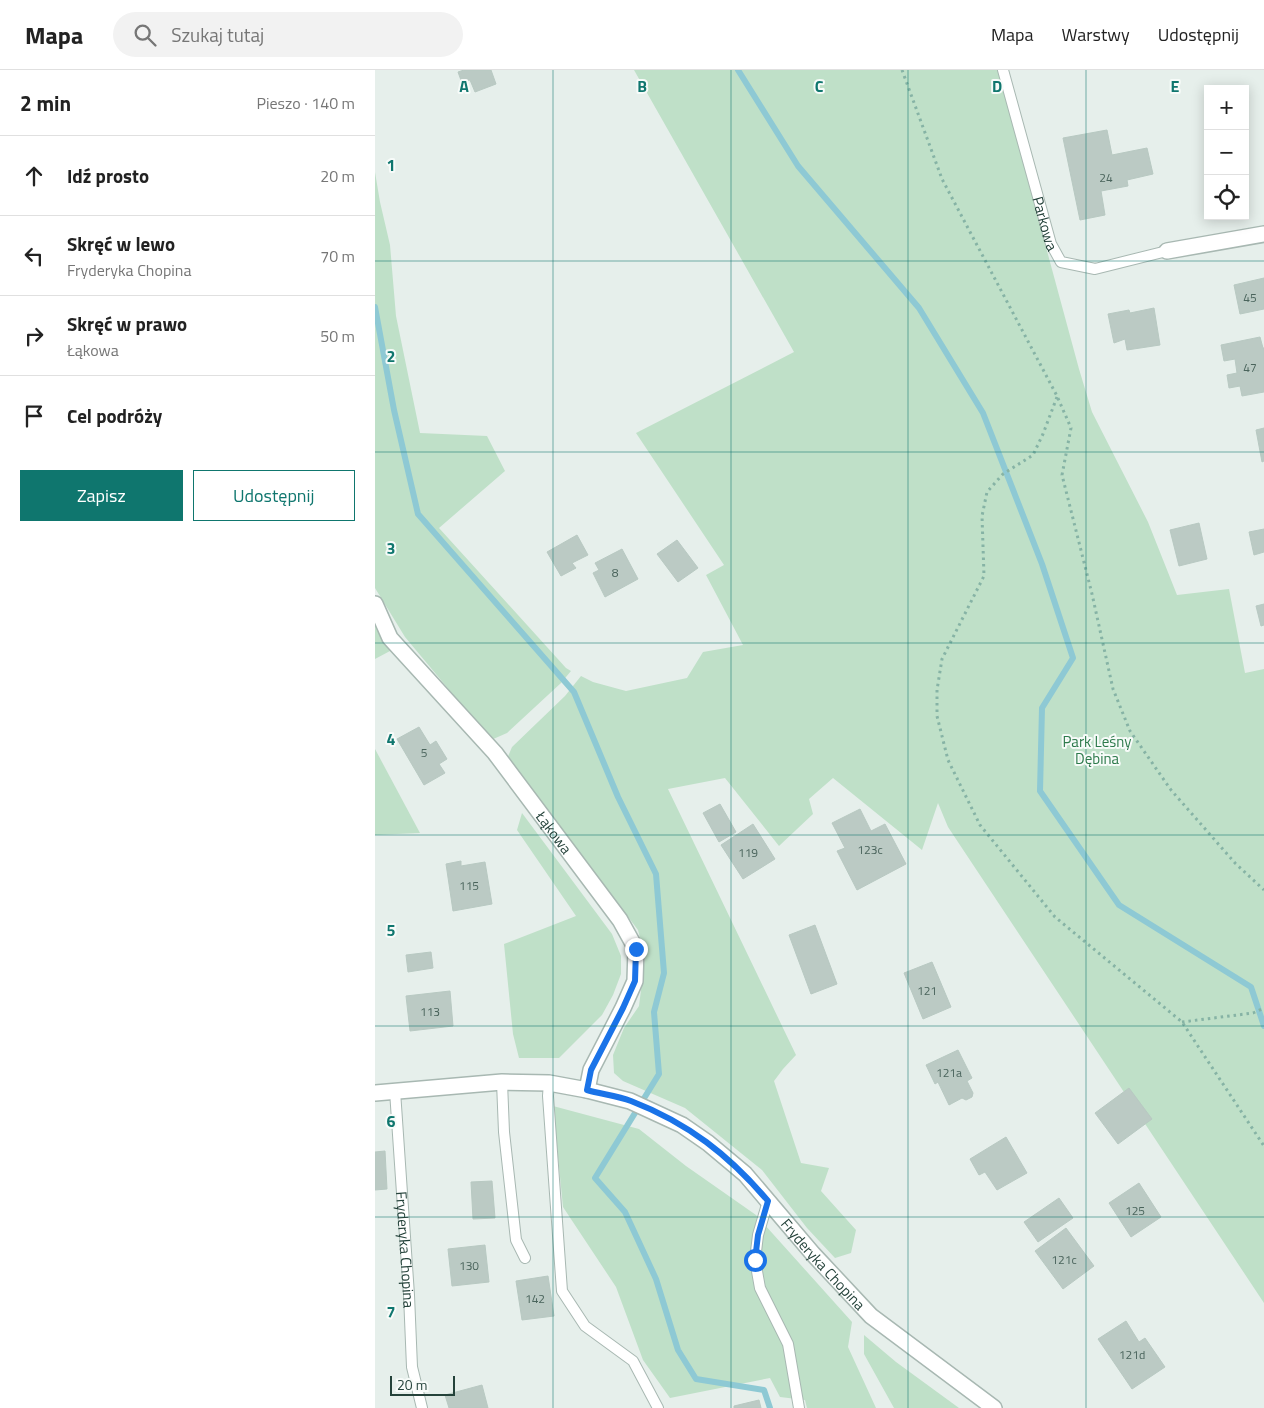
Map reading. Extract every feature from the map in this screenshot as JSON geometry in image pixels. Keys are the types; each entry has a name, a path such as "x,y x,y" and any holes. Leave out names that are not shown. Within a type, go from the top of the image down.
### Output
{"street":[{"name":"Parkowa","path":"1167,251 1264,234"},
{"name":"Łąkowa","path":"375,604 390,638 495,753 620,920 636,949 635,981 591,1070 587,1090"},
{"name":"Fryderyka Chopina","path":"375,1093 503,1082 549,1083 630,1101 682,1125 708,1143 745,1174 813,1254 871,1316 994,1408"}],"lane":[{"name":"Parkowa","path":"1003,70 1051,244 1061,262 1095,269 1167,251"},
{"path":"503,1082 503,1132 515,1240 525,1258"},
{"path":"549,1083 548,1096 562,1291 585,1326 633,1361 658,1408"},
{"name":"Fryderyka Chopina","path":"395,1091 412,1367 422,1408"},
{"path":"768,1201 758,1235 755,1260 760,1288 788,1344 799,1408"}],"path":[{"path":"902,70 942,179 1057,396 1071,428 1062,475 1093,594 1113,689 1130,731 1171,790 1235,863 1264,890"},
{"path":"1057,396 1033,455 1003,474 987,492 982,516 984,576 942,659 937,690 937,716 948,760 980,825 1055,917 1182,1022 1264,1146"},
{"path":"1182,1022 1253,1013 1264,1008"}],"green space":[{"name":"Park Leśny Dębina","path":"634,70 998,70 1092,412 1148,522 1177,595 1229,589 1245,673 1264,669 1264,1303 948,827 938,803 922,850 833,778 809,799 813,814 779,846 725,778 668,789 796,1055 774,1081 801,1163 829,1168 821,1191 856,1230 851,1253 835,1258 807,1228 762,1170 685,1108 623,1081 614,1073 613,1055 624,1028 639,1006 645,958 638,930 539,804 507,759 512,747 565,696 581,676 593,682 626,691 687,678 703,652 743,645 706,575 724,565 636,433 794,352"},
{"path":"375,172 390,245 396,316 420,433 487,436 505,471 439,528 566,668 571,671 561,683 507,733 491,740 405,637 375,588"},
{"path":"375,622 390,651 375,659"},
{"path":"375,749 420,833 375,835"},
{"path":"522,813 612,934 621,956 621,974 613,995 602,1015 559,1058 519,1058 513,1034 504,944 576,916 517,830"},
{"path":"553,1106 639,1129 686,1166 756,1215 852,1322 848,1347 876,1408 807,1408 805,1400 780,1397 770,1378 670,1398 643,1360 616,1287 563,1207"},
{"path":"864,1335 896,1362 959,1408 894,1408 864,1354"}],"building":[{"path":"464,70 491,70 496,84 475,92 470,80 462,83 458,72"},
{"path":"1107,130 1112,155 1147,148 1153,174 1127,180 1128,186 1101,191 1105,215 1080,220 1063,138"},
{"path":"1264,278 1264,309 1240,314 1234,285"},
{"path":"1154,308 1160,345 1127,350 1125,339 1114,343 1108,314 1129,310 1130,313"},
{"path":"1260,337 1264,348 1264,392 1242,396 1240,386 1229,388 1227,375 1237,373 1235,359 1224,361 1221,345"},
{"path":"1264,428 1264,461 1262,462 1256,430"},
{"path":"1199,523 1207,559 1179,566 1170,530"},
{"path":"1264,529 1264,552 1254,555 1249,532"},
{"path":"577,535 588,555 572,563 576,568 561,576 547,552"},
{"path":"677,540 698,568 678,582 657,554"},
{"path":"622,549 638,579 605,597 593,573 599,570 595,563"},
{"path":"1264,604 1264,625 1261,626 1256,606"},
{"path":"419,727 430,745 436,741 447,759 439,764 445,773 424,785 397,739"},
{"path":"720,804 736,832 719,842 703,813"},
{"path":"860,809 871,831 885,824 906,864 857,890 837,851 845,848 832,823"},
{"path":"753,824 775,859 743,879 721,845"},
{"path":"461,861 461,866 485,862 492,904 453,911 446,864"},
{"path":"815,925 837,984 811,994 789,935"},
{"path":"431,952 433,968 408,972 406,955"},
{"path":"932,962 951,1007 923,1019 904,973"},
{"path":"450,991 453,1026 410,1031 406,996"},
{"path":"958,1050 972,1078 967,1081 973,1093 972,1097 966,1100 962,1098 949,1105 938,1082 935,1084 926,1065"},
{"path":"1129,1088 1152,1119 1118,1144 1095,1113"},
{"path":"1006,1137 1027,1173 997,1190 985,1172 979,1175 970,1159"},
{"path":"385,1151 387,1189 375,1190 375,1152"},
{"path":"492,1181 495,1218 473,1219 471,1182"},
{"path":"1139,1183 1161,1217 1131,1237 1109,1203"},
{"path":"1059,1198 1073,1218 1038,1242 1024,1222"},
{"path":"1066,1228 1094,1266 1063,1289 1035,1251"},
{"path":"485,1245 489,1282 452,1286 448,1249"},
{"path":"548,1276 554,1316 522,1320 516,1281"},
{"path":"1126,1321 1139,1342 1145,1338 1165,1367 1132,1389 1098,1339"},
{"path":"482,1385 488,1408 449,1408 445,1395"},
{"path":"759,1400 761,1408 734,1408 734,1406"}],"waterway":[{"path":"738,70 798,166 919,308 983,413 1042,564 1073,658 1042,708 1040,791 1119,905 1251,987 1264,1026"},
{"path":"375,307 394,410 418,514 574,692 618,797 656,874 664,973 654,1012 659,1074 595,1178 625,1212 656,1279 678,1350 696,1379 764,1390 770,1408"}],"route":[{"path":"636,949 635,981 591,1070 587,1090 630,1101 682,1125 708,1143 745,1174 768,1201 758,1235 755,1260"}]}
